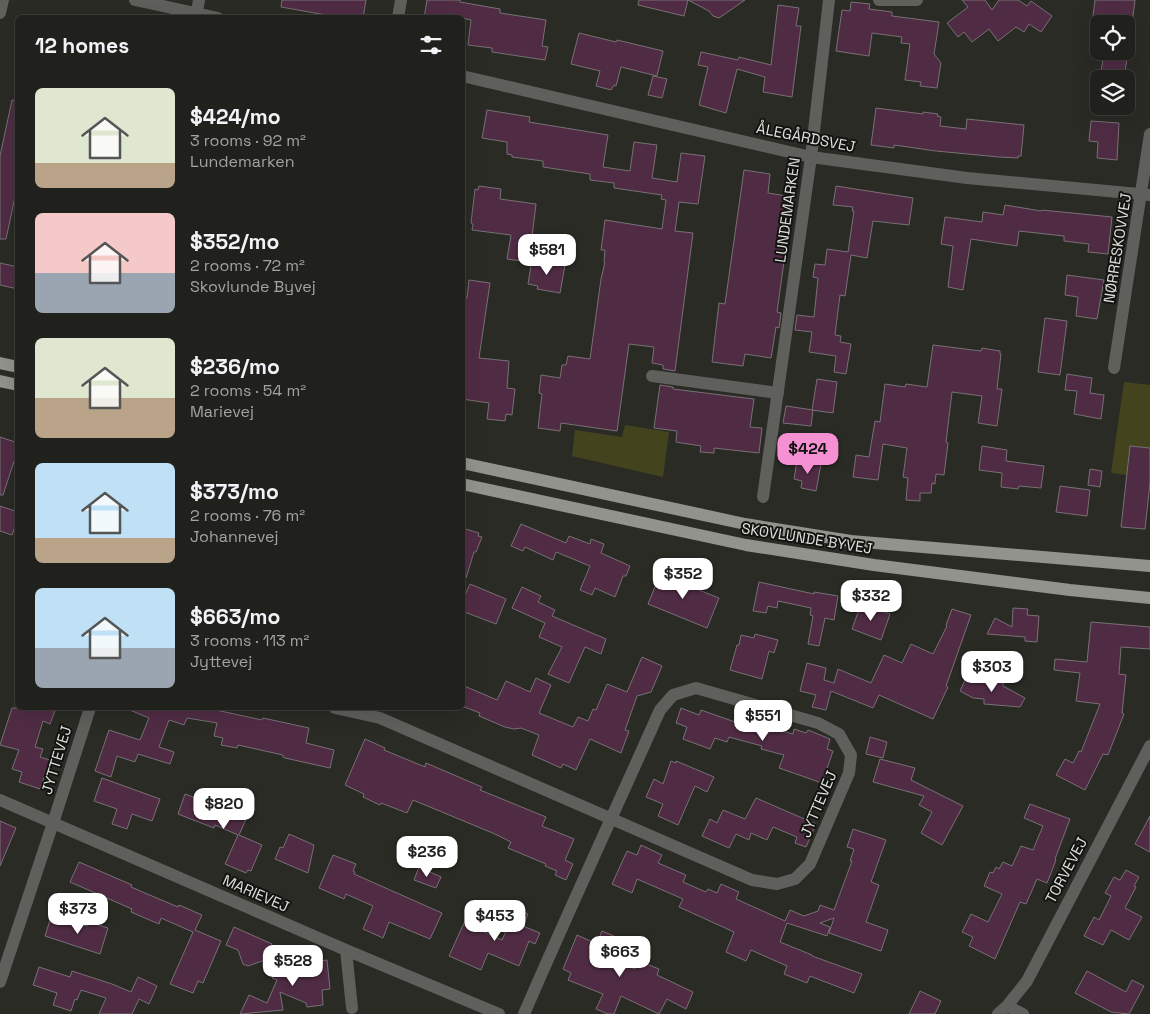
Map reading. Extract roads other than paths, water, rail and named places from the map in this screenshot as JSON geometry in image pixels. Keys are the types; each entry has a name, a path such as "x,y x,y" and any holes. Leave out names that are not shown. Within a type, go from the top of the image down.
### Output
{"main road":[{"path":"0,363 15,366"},
{"path":"0,381 15,384"},
{"name":"SKOVLUNDE BYVEJ","path":"465,464 745,524 852,541 1150,566"},
{"name":"SKOVLUNDE BYVEJ","path":"465,485 746,545 874,565 1070,590 1150,598"}],"street":[{"path":"0,13 3,0"},
{"path":"135,0 197,10 210,15"},
{"path":"398,15 401,0"},
{"name":"LUNDEMARKEN","path":"762,497 811,157 828,0"},
{"path":"879,0 916,0"},
{"name":"ÅLEGÅRDSVEJ","path":"465,77 811,157 967,178 1146,194"},
{"name":"NØRRESKOVVEJ","path":"1114,368 1146,194 1150,134"},
{"path":"652,376 778,393"},
{"name":"JYTTEVEJ","path":"344,710 380,718 611,820 752,880 777,884 795,879 810,864 849,773 851,755 839,734 818,722 696,688 673,695 660,710 611,820 566,918 524,1014"},
{"name":"JYTTEVEJ","path":"0,982 54,823 89,710"},
{"name":"TORVEVEJ","path":"1003,1011 1027,981 1150,746"},
{"name":"MARIEVEJ","path":"0,800 499,1014"},
{"path":"346,950 352,1008"},
{"path":"1003,1011 1022,1014"}]}
